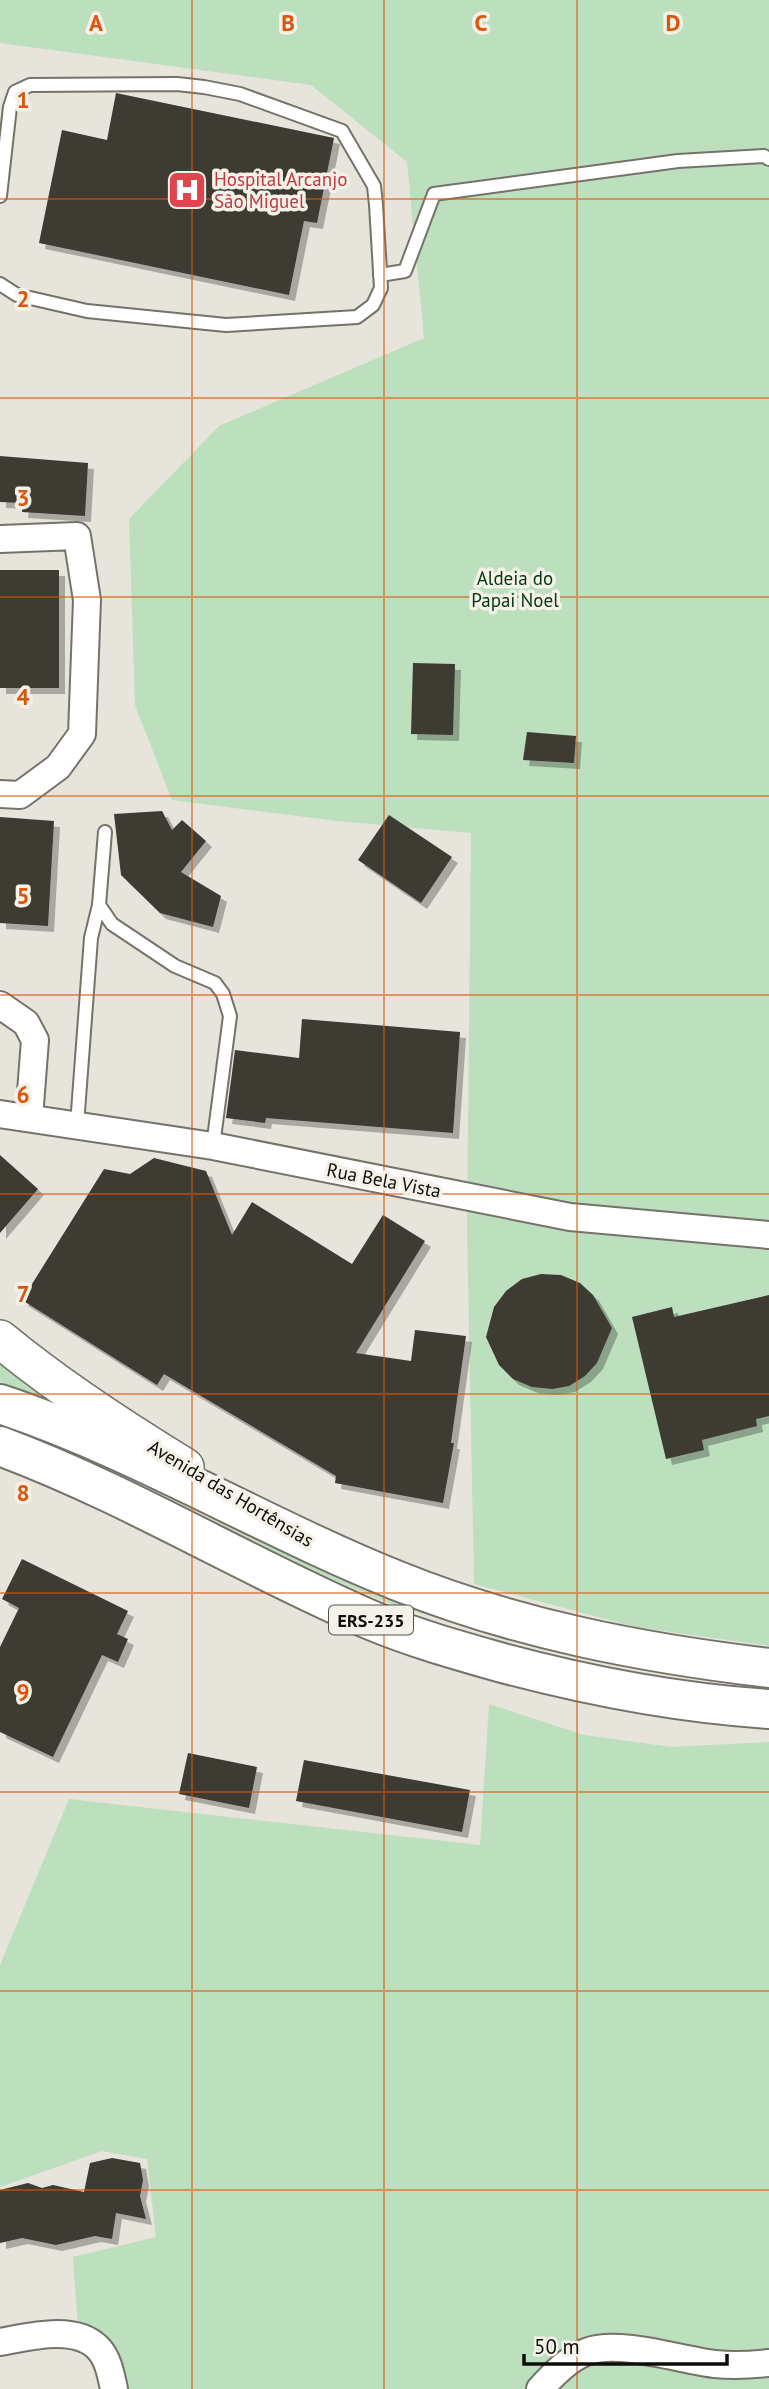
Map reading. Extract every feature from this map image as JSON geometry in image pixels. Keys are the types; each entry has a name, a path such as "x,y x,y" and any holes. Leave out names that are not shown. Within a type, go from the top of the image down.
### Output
{"main road":[{"name":"Avenida das Hortênsias","path":"0,1339 126,1431 300,1537 398,1581 488,1613 589,1640 694,1659 769,1668"},
{"path":"0,1404 135,1457 300,1537"},
{"name":"ERS-235","path":"0,1446 156,1516 278,1578 363,1616 449,1648 610,1689 719,1706 769,1709"}],"street":[{"path":"0,539 77,536 87,600 82,734 58,767 20,795 0,794"},
{"path":"0,1005 26,1023 35,1040 29,1118"},
{"name":"Rua Bela Vista","path":"0,1114 213,1146 570,1217 769,1235"},
{"path":"0,2342 44,2335 75,2335 97,2346 105,2359 114,2389"},
{"path":"540,2389 569,2361 587,2351 607,2349 652,2352 718,2365 769,2363"}],"lane":[{"path":"0,196 10,107 15,92 30,85 177,84 240,94 342,131 374,186 381,288 373,305 357,317 226,325 87,311 17,295 0,284"},
{"path":"380,275 405,271 434,194 678,162 764,156 769,159"},
{"path":"77,1125 90,938 99,905 105,832"},
{"path":"99,905 112,923 143,946 175,966 215,983 223,994 230,1016 213,1146"}],"green space":[{"name":"Aldeia do Papai Noel","path":"0,0 769,0 769,1646 636,1627 474,1584 467,1226 471,833 337,821 172,800 135,705 129,519 219,426 424,338 407,162 311,85 0,43"},
{"path":"0,1356 86,1418 0,1387"},
{"path":"0,1418 291,1551 769,1681 769,1688 690,1677 573,1655 397,1605 307,1567 111,1470 0,1426"},
{"path":"489,1704 584,1735 672,1747 769,1742 769,2389 122,2389 78,2328 73,2257 156,2237 147,2159 102,2151 0,2187 0,1965 69,1799 480,1845"}],"building":[{"name":"Hospital Arcanjo São Miguel","path":"116,93 334,138 317,223 304,221 289,295 39,243 62,130 107,140"},
{"path":"0,456 88,463 85,516 22,512 23,503 0,502"},
{"path":"0,570 59,570 59,688 0,688"},
{"path":"413,663 455,664 453,735 411,734"},
{"path":"527,732 576,736 574,763 523,760"},
{"path":"162,811 172,830 182,820 206,841 181,872 221,896 213,927 160,913 121,875 114,814"},
{"path":"389,815 452,857 421,903 358,860"},
{"path":"0,817 54,821 48,926 0,923"},
{"path":"302,1019 460,1032 453,1133 266,1118 265,1123 226,1118 235,1050 299,1058"},
{"path":"0,1155 38,1189 0,1233"},
{"path":"154,1158 206,1171 232,1235 252,1202 352,1264 383,1215 425,1241 356,1353 411,1361 415,1330 466,1336 451,1443 454,1443 443,1503 335,1483 336,1476 164,1374 157,1385 22,1300 104,1169 130,1174"},
{"path":"541,1274 561,1275 580,1283 593,1295 612,1328 597,1363 585,1376 569,1386 552,1389 532,1387 513,1379 499,1365 486,1337 494,1307 506,1291 522,1279"},
{"path":"769,1295 769,1416 756,1419 757,1426 702,1440 704,1450 666,1459 632,1317 672,1307 674,1317"},
{"path":"22,1559 128,1611 117,1634 128,1639 118,1662 102,1655 53,1757 0,1732 0,1647 19,1608 2,1599"},
{"path":"188,1753 257,1767 249,1808 179,1794"},
{"path":"304,1760 470,1790 462,1832 296,1801"},
{"path":"112,2158 140,2163 143,2180 140,2196 146,2219 116,2213 112,2239 95,2236 56,2245 22,2238 0,2243 0,2190 28,2183 42,2188 53,2185 84,2192 90,2163"}],"place":[{"name":"Hospital Arcanjo São Miguel","path":"187,190"}]}
